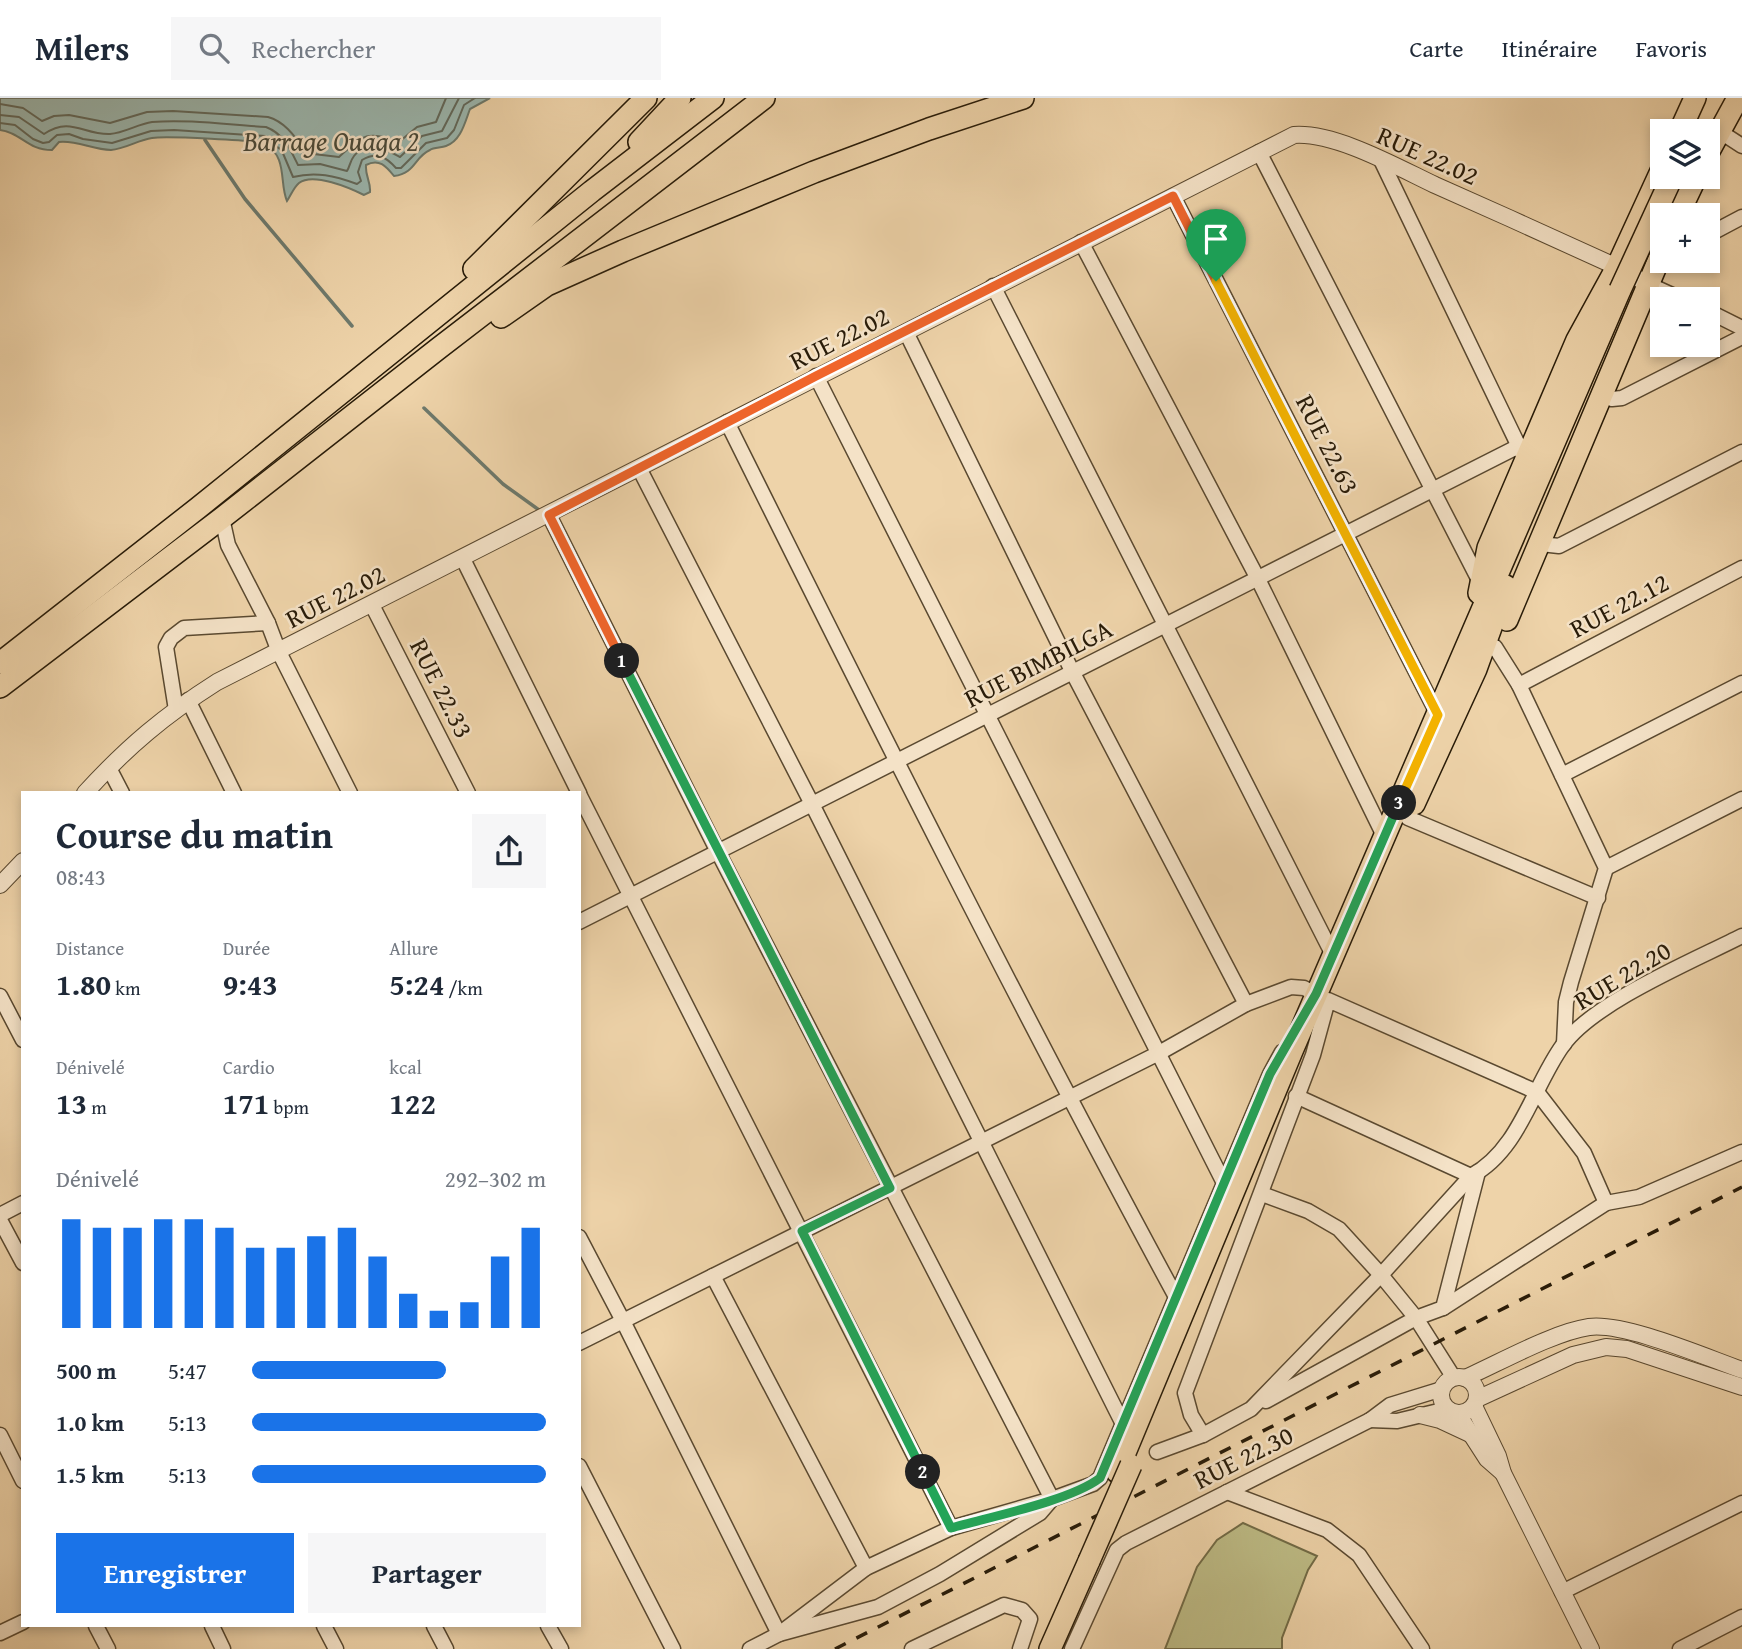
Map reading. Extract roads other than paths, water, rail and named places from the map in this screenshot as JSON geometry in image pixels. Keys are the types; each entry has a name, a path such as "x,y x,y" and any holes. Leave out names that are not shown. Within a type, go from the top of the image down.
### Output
{"main road":[{"path":"309,419 374,351 484,261 646,98"},
{"path":"592,191 680,98"},
{"path":"0,663 592,191 713,98"},
{"path":"0,687 764,98"},
{"path":"318,443 393,396 547,285 814,172 929,128 1023,98"},
{"path":"1685,119 1695,98"},
{"path":"1698,119 1708,98"},
{"path":"1715,119 1720,98"},
{"path":"1720,121 1738,98"},
{"path":"1468,666 1462,638 1482,586 1488,548 1522,453 1577,340 1617,267 1653,189"},
{"path":"1050,1649 1116,1472 1322,997 1408,818 1511,556 1667,189"},
{"path":"1511,556 1650,246"},
{"path":"1322,997 1333,955 1438,715 1468,666 1495,647 1541,544 1653,273"},
{"path":"0,650 80,601"},
{"path":"1039,1649 1082,1564"}],"street":[{"name":"RUE 22.02","path":"87,791 130,746 182,705 218,682 1287,137 1308,134 1323,137 1381,160 1617,267 1648,284"},
{"path":"1720,135 1742,146"},
{"path":"1259,152 1482,586"},
{"path":"1381,160 1522,453"},
{"name":"RUE 22.63","path":"1173,196 1438,715"},
{"path":"1720,229 1742,217"},
{"path":"1081,242 1258,579 1385,838"},
{"path":"1648,284 1655,287"},
{"path":"993,286 1333,955"},
{"path":"1720,318 1742,328"},
{"path":"906,332 1073,673 1246,1004"},
{"path":"1602,396 1622,398 1742,337"},
{"path":"816,376 1224,1184"},
{"path":"727,422 896,762 1068,1098 1177,1297"},
{"path":"1541,544 1559,546 1742,452"},
{"name":"RUE BIMBILGA","path":"581,921 1346,534 1433,491 1522,453"},
{"path":"639,468 812,804 1123,1424"},
{"path":"549,515 718,852 1052,1499"},
{"path":"222,518 229,545 268,624 278,652 348,791"},
{"path":"463,559 578,791"},
{"name":"RUE 22.12","path":"1519,685 1742,568"},
{"name":"RUE 22.33","path":"372,605 467,791"},
{"path":"233,791 182,705 166,647 177,631 184,628 268,624"},
{"path":"1495,647 1519,685 1606,867 1566,1002 1564,1044"},
{"path":"1562,775 1742,682"},
{"path":"109,768 121,791"},
{"path":"581,797 951,1528"},
{"path":"1606,867 1742,799"},
{"path":"1408,818 1598,898"},
{"path":"0,886 21,863"},
{"name":"RUE 22.20","path":"1251,1409 1501,1150 1564,1044 1605,1007 1742,936"},
{"path":"581,1342 1159,1053 1246,1004 1291,987 1304,988 1537,1092 1584,1153 1606,1203"},
{"path":"0,996 21,1036"},
{"path":"1203,1435 1191,1415 1185,1393 1313,1055 1322,997"},
{"path":"750,1649 779,1634 866,1568 951,1528 1052,1499 1093,1484 1116,1472 1123,1424 1270,1074 1322,997"},
{"path":"1296,1096 1475,1174 1443,1308"},
{"path":"1157,1452 1203,1435 1416,1318 1443,1308 1606,1203 1640,1197 1742,1152"},
{"path":"1262,1194 1308,1212 1339,1229 1416,1318 1454,1382 1476,1389 1476,1403 1503,1473 1591,1649"},
{"path":"21,1204 0,1218 21,1259"},
{"path":"581,1241 779,1634"},
{"path":"713,1276 866,1568"},
{"path":"1503,1473 1487,1460 1471,1435 1441,1400 1454,1382 1555,1338 1586,1327 1623,1329 1742,1370"},
{"path":"1370,1420 1397,1421 1420,1415 1467,1412 1476,1403 1573,1355 1606,1347 1627,1349 1742,1387"},
{"name":"RUE 22.30","path":"1072,1649 1117,1550 1370,1420 1390,1405 1454,1382"},
{"path":"1420,1415 1440,1420 1471,1435"},
{"path":"0,1435 21,1476"},
{"path":"581,1470 673,1649"},
{"path":"1227,1492 1327,1530 1359,1555 1422,1649"},
{"path":"779,1634 878,1606 940,1574 1040,1513 1052,1499"},
{"path":"1562,1592 1742,1503"},
{"path":"912,1649 1004,1605 1022,1610 1030,1619 1020,1649"},
{"path":"1680,1649 1742,1617"},
{"path":"0,1633 21,1623"},
{"path":"97,1627 108,1649"},
{"path":"212,1627 223,1649"},
{"path":"325,1627 336,1649"},
{"path":"435,1627 446,1649"},
{"path":"549,1627 561,1649"}],"water":[{"name":"Barrage Ouaga 2","path":"0,98 490,98 470,109 462,130 451,144 433,148 425,153 407,172 394,176 378,163 366,165 370,192 364,195 332,182 313,179 299,183 287,201 280,163 272,149 265,144 160,138 147,139 111,150 66,142 59,142 52,150 43,149 0,130"}],"waterway":[{"path":"205,140 245,199 352,326"},
{"path":"424,408 503,484 539,510"}],"railway":[{"path":"835,1649 1742,1187"}]}
